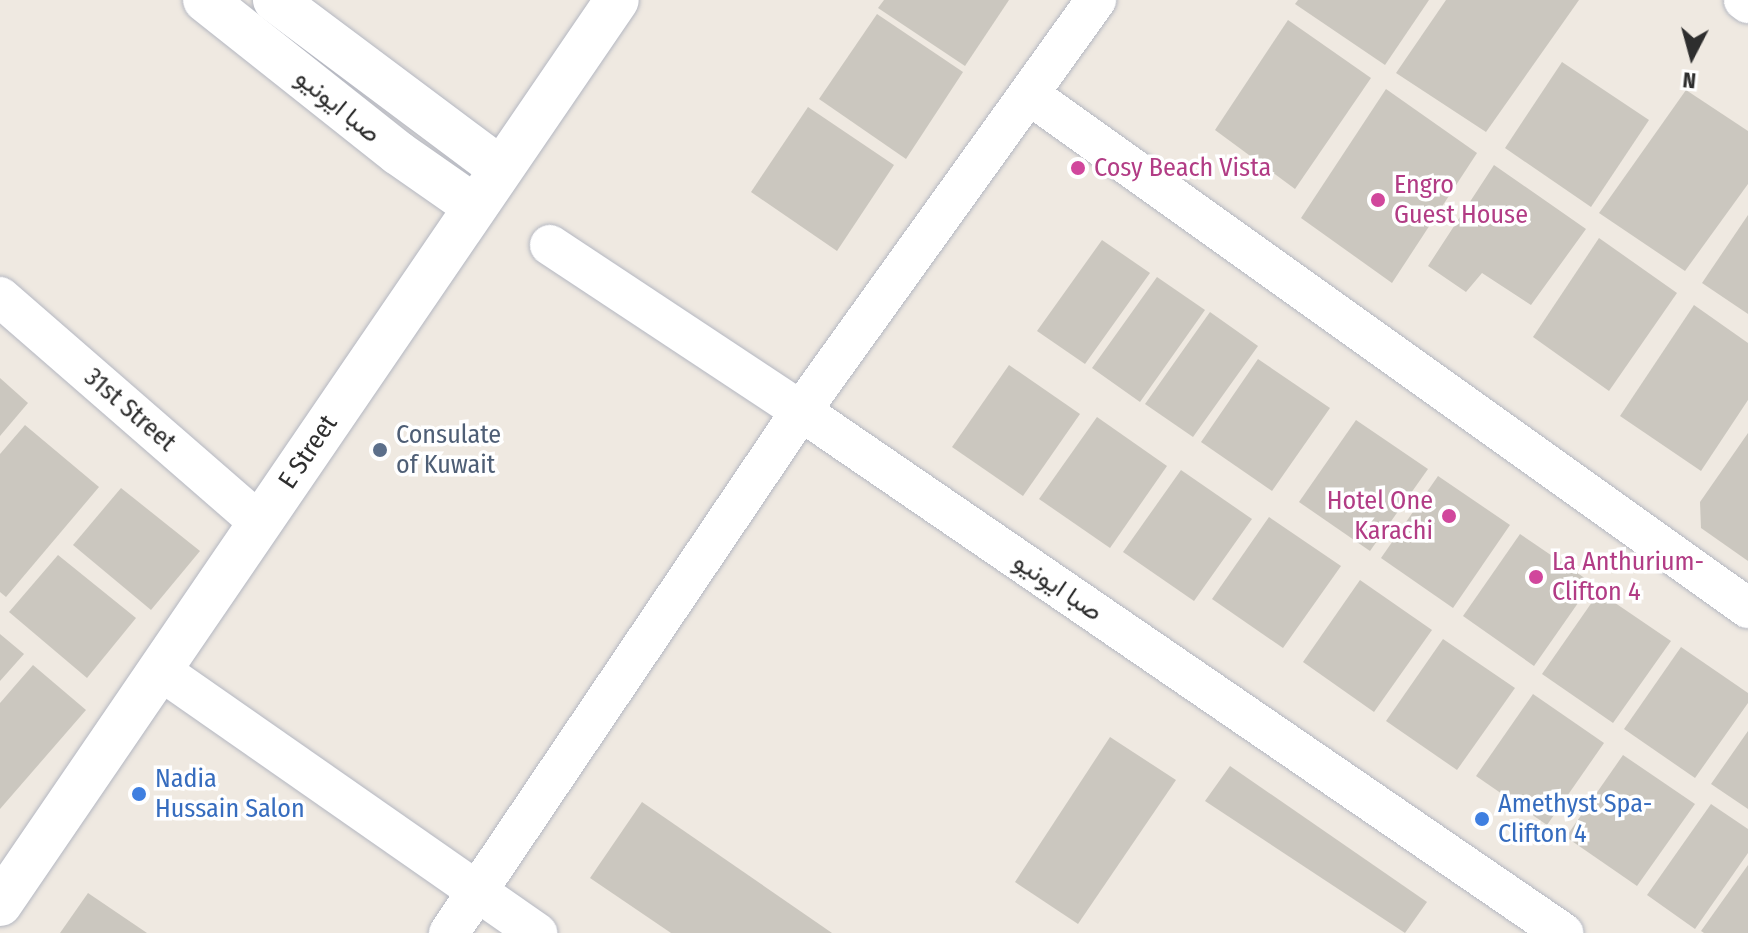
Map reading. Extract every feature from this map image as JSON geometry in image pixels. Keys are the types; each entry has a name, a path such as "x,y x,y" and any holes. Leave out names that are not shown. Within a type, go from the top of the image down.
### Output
{"main road":[{"name":"صبا ایونیو","path":"205,0 398,153 474,206"},
{"name":"صبا ایونیو","path":"275,0 501,169"},
{"name":"E Street","path":"0,904 617,0"}],"street":[{"path":"449,933 801,411 1031,96 1096,0"},
{"path":"1031,96 1748,608"},
{"name":"صبا ایونیو","path":"550,245 801,411 1563,933"},
{"name":"31st Street","path":"0,297 260,523"},
{"path":"160,670 537,933"}],"building":[{"path":"884,0 1009,0 965,66 878,8"},
{"path":"1298,0 1429,0 1385,65 1295,4"},
{"path":"1446,0 1579,0 1486,132 1396,73"},
{"path":"877,14 963,72 906,159 819,99"},
{"path":"1288,20 1371,78 1295,189 1215,130"},
{"path":"1562,62 1649,120 1591,207 1505,148"},
{"path":"1386,89 1477,153 1392,283 1301,218"},
{"path":"1686,90 1748,131 1748,184 1685,271 1599,213"},
{"path":"808,107 894,165 837,251 751,192"},
{"path":"1494,165 1586,229 1531,305 1482,273 1466,292 1428,266"},
{"path":"1748,215 1748,314 1702,283"},
{"path":"1599,238 1677,293 1609,391 1533,337"},
{"path":"1102,240 1150,273 1085,364 1037,331"},
{"path":"1157,277 1205,310 1140,402 1092,368"},
{"path":"1694,305 1748,343 1748,400 1701,471 1620,416"},
{"path":"1210,312 1258,346 1193,437 1145,404"},
{"path":"1258,359 1330,408 1272,491 1201,442"},
{"path":"1009,365 1080,414 1023,496 952,447"},
{"path":"0,378 28,403 0,436"},
{"path":"1097,417 1167,466 1110,548 1039,499"},
{"path":"1356,420 1428,469 1370,551 1299,502"},
{"path":"25,425 99,487 6,597 0,592 0,454"},
{"path":"1748,433 1748,561 1701,528 1700,502"},
{"path":"1181,470 1252,519 1194,601 1123,552"},
{"path":"1438,476 1510,525 1453,608 1381,558"},
{"path":"121,488 200,551 151,610 73,545"},
{"path":"1269,517 1341,566 1283,648 1212,599"},
{"path":"1520,534 1592,583 1534,666 1463,616"},
{"path":"58,555 136,618 87,678 9,612"},
{"path":"1360,580 1432,630 1374,712 1303,662"},
{"path":"1599,592 1671,641 1613,723 1542,674"},
{"path":"0,634 24,654 0,681"},
{"path":"1443,639 1515,688 1457,770 1386,721"},
{"path":"1681,647 1748,693 1748,703 1695,778 1624,729"},
{"path":"33,665 86,710 0,809 0,703"},
{"path":"1533,694 1604,743 1547,825 1476,776"},
{"path":"1748,731 1748,809 1711,784"},
{"path":"1110,737 1176,780 1078,924 1015,882"},
{"path":"1623,755 1695,804 1637,886 1566,837"},
{"path":"1230,766 1427,902 1405,933 1205,801"},
{"path":"642,802 832,933 671,933 590,878"},
{"path":"1711,804 1748,829 1748,853 1695,929 1647,895"},
{"path":"1748,865 1748,933 1701,931"},
{"path":"88,893 147,933 60,933"}],"place":[{"name":"Cosy Beach Vista","path":"1078,168"},
{"name":"Engro Guest House","path":"1378,200"},
{"name":"Consulate of Kuwait","path":"380,450"},
{"name":"Hotel One Karachi","path":"1449,516"},
{"name":"La Anthurium- Clifton 4","path":"1536,577"},
{"name":"Nadia Hussain Salon","path":"139,794"},
{"name":"Amethyst Spa- Clifton 4","path":"1482,819"}]}
